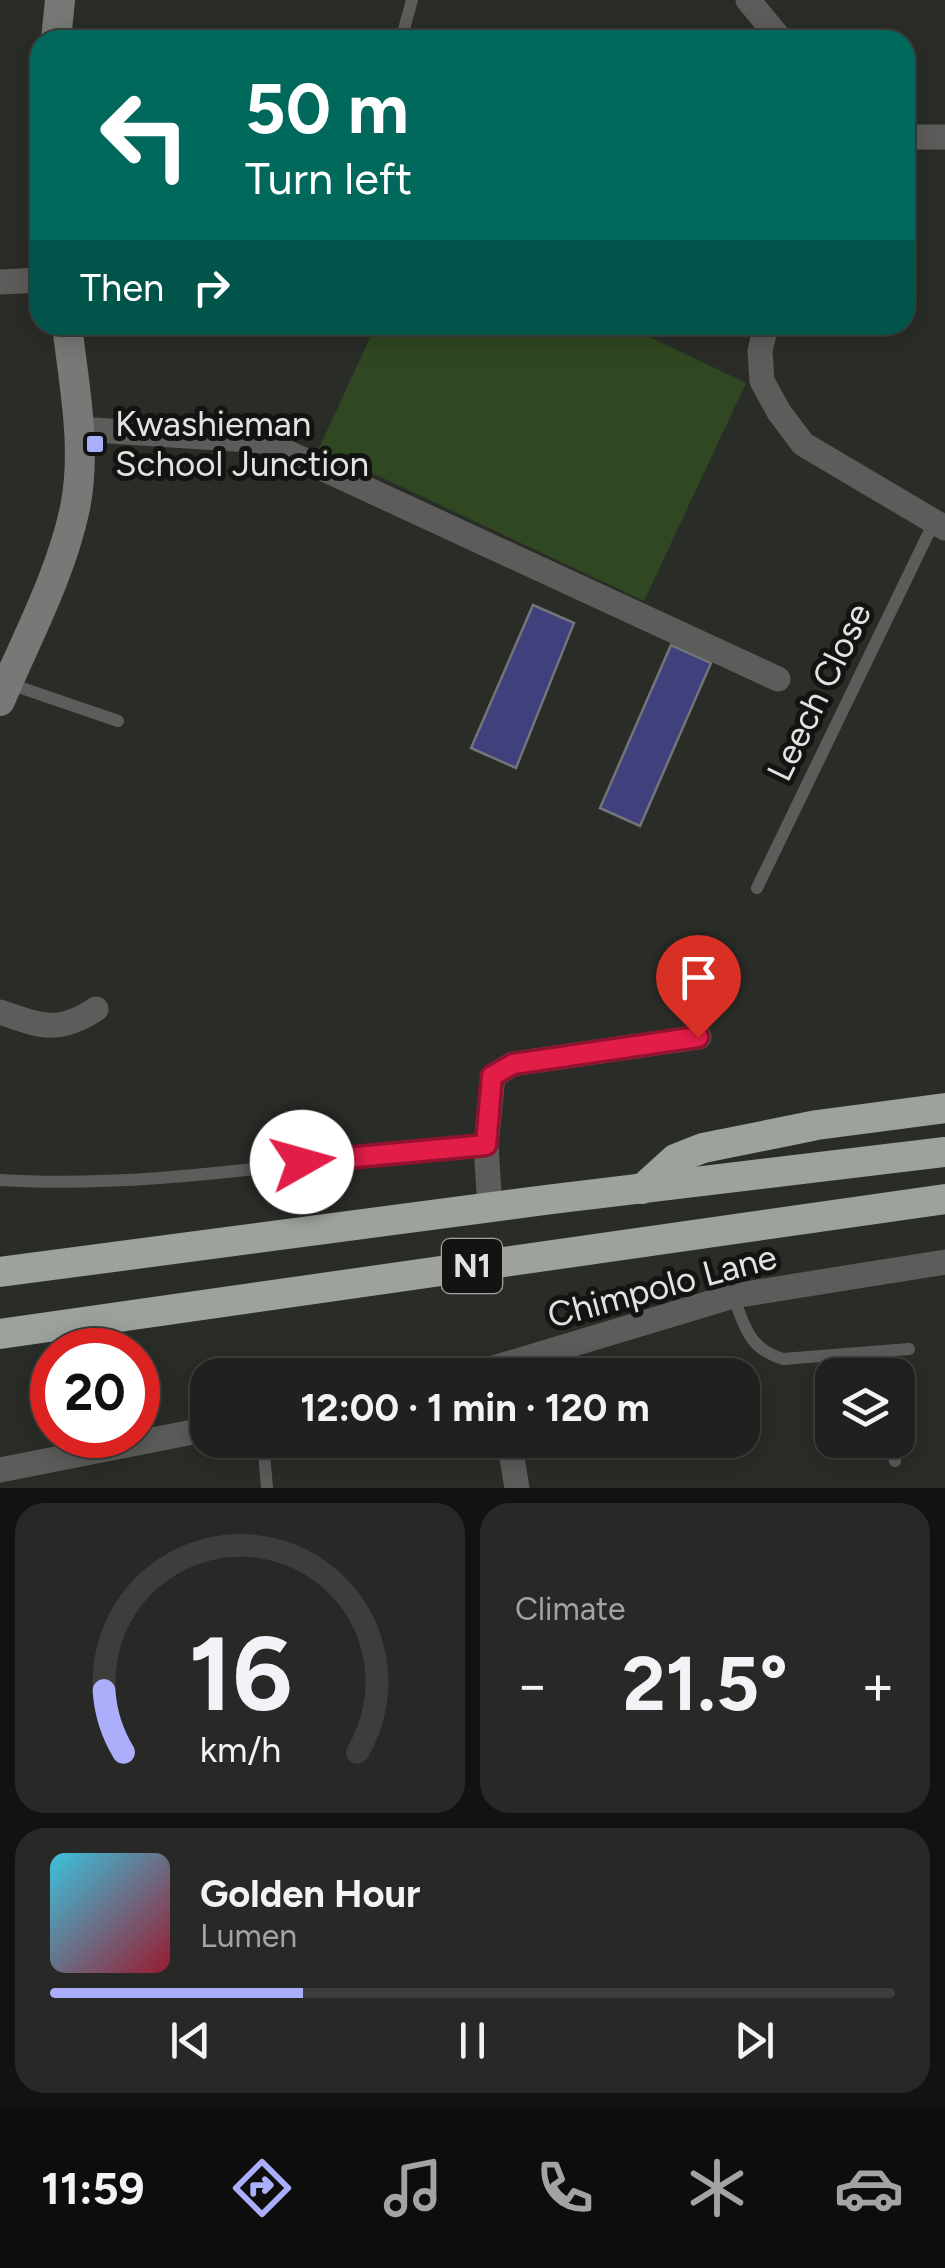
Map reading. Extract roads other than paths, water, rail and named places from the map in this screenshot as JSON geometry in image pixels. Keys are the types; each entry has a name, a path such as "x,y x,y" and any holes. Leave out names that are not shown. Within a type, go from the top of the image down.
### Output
{"highway":[{"path":"642,1189 675,1158 703,1148 817,1125 945,1108"},
{"name":"N1","path":"0,1272 945,1152"},
{"name":"N1","path":"0,1334 945,1199"},
{"path":"0,1258 69,1263"}],"main road":[{"path":"57,30 60,0"},
{"path":"4,692 66,543 76,506 79,429 68,335"}],"street":[{"path":"748,0 773,30"},
{"path":"915,137 945,137"},
{"path":"0,282 30,280"},
{"path":"764,335 760,351 762,380 779,412 804,444 940,525"},
{"path":"79,429 263,441 778,679"},
{"path":"0,1012 55,1027 76,1022 96,1008"},
{"path":"490,1208 486,1145 492,1076 513,1064 698,1037"},
{"name":"Chimpolo Lane","path":"538,1358 733,1296 945,1262"},
{"path":"0,1470 190,1433"},
{"path":"512,1458 517,1488"}],"lane":[{"path":"404,30 412,0"},
{"name":"Leech Close","path":"757,888 940,525"},
{"path":"4,692 118,721"},
{"path":"0,1180 148,1180 380,1152 486,1145"},
{"path":"733,1296 748,1335 765,1354 782,1359 909,1349"},
{"path":"870,1354 871,1358"},
{"path":"264,1458 267,1488"}],"place":[{"name":"Kwashieman School Junction","path":"95,444"}]}
